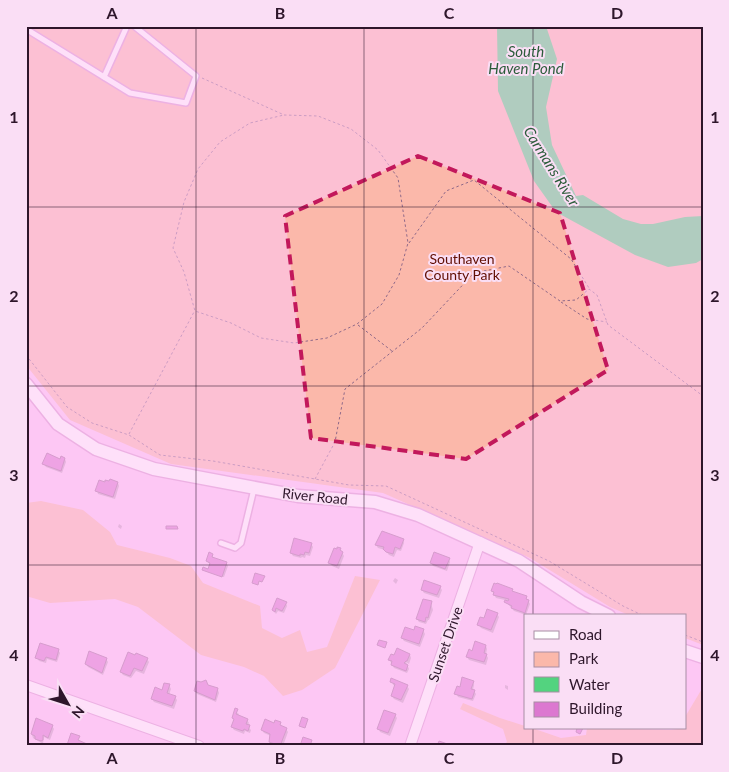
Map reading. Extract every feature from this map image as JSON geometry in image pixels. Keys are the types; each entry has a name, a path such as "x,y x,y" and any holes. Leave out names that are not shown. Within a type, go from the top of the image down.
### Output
{"street":[{"name":"River Road","path":"26,384 58,424 96,450 154,469 254,488 298,496 375,502 418,516 480,542 519,561 581,602 605,614"},
{"name":"Sunset Drive","path":"410,746 480,542"},
{"path":"686,651 703,657"},
{"path":"26,685 199,746"}],"lane":[{"path":"104,77 127,26"},
{"path":"26,28 130,93 186,103 196,76 134,26"},
{"path":"221,543 235,548 241,544 254,488"}],"path":[{"path":"196,76 284,115"},
{"path":"129,435 195,311 184,272 173,248 184,202 198,169 220,142 250,124 284,115 318,116 351,128 378,150 398,178 408,244"},
{"path":"195,311 231,323 261,338 294,342 327,338 357,324 382,304 399,275 408,244 446,191 474,180 571,259 589,289 597,295 608,325 703,396"},
{"path":"314,480 335,442 345,389 422,328 474,273 510,266 587,319 608,322"},
{"path":"560,302 576,300 589,289"},
{"path":"357,324 393,351"},
{"path":"686,635 703,642"}],"highlighted area":[{"path":"418,156 560,213 608,370 466,459 311,438 285,216"}],"green space":[{"name":"Southaven County Park","path":"26,26 703,26 703,645 686,638 686,614 626,614 610,607 530,558 383,493 171,464 70,420 26,365"},
{"path":"41,501 83,510 110,532 117,545 170,558 191,566 203,583 260,606 262,628 282,638 300,630 307,652 327,647 355,576 380,580 335,668 302,690 283,696 264,676 244,667 201,655 138,607 115,599 50,603 26,596 26,503"},
{"path":"703,687 703,746 502,746 507,742 503,729 460,709 463,703 524,726 524,730 538,730 561,738 586,735 587,730 686,730 686,715"}],"water":[{"name":"South Haven Pond","path":"497,26 546,26 557,59 546,107 552,145 576,196 583,195 623,219 641,224 653,224 685,217 703,216 703,259 696,263 668,267 635,255 556,212 534,181 498,91"}],"building":[{"path":"47,453 60,459 61,456 65,458 61,471 42,464"},
{"path":"110,479 118,482 113,497 95,491 99,480 105,482 105,480 109,481"},
{"path":"166,526 177,526 178,529 166,529"},
{"path":"382,531 404,539 400,549 395,547 393,554 386,552 383,549 384,547 375,545"},
{"path":"294,538 312,543 309,553 305,552 304,555 300,554 300,556 290,553"},
{"path":"337,547 341,548 340,550 343,552 337,566 328,563 334,548 337,549"},
{"path":"209,552 213,554 212,557 227,562 222,577 202,570 203,567 208,569 210,563 206,561"},
{"path":"434,552 450,558 445,569 430,563"},
{"path":"255,573 265,576 262,582 259,581 258,585 252,583"},
{"path":"424,580 441,586 437,595 421,590"},
{"path":"494,583 527,596 526,599 529,600 525,613 511,608 512,606 504,602 509,599 493,595 494,592 491,591"},
{"path":"277,598 287,602 282,611 276,608 275,612 272,610"},
{"path":"423,599 432,601 428,618 426,617 425,622 416,619"},
{"path":"487,609 498,613 491,630 477,625 480,617 484,618"},
{"path":"415,626 424,629 419,644 401,638 405,627 414,630"},
{"path":"379,640 387,642 385,648 377,645"},
{"path":"475,641 486,645 484,653 487,654 484,662 466,657 469,649 472,651"},
{"path":"40,643 59,649 56,660 46,657 44,661 35,658"},
{"path":"397,648 410,654 404,663 408,665 406,671 391,665 392,661 388,660 391,654 394,655"},
{"path":"89,651 107,658 102,673 85,664"},
{"path":"128,652 148,658 142,671 134,668 130,676 120,672"},
{"path":"462,677 474,681 471,689 475,690 472,699 454,694 457,686 460,687"},
{"path":"391,678 408,685 401,700 391,696 395,684 390,682"},
{"path":"206,680 208,685 218,688 215,700 194,691 197,681"},
{"path":"164,683 170,684 167,693 176,696 172,706 151,699 155,687 162,690"},
{"path":"235,708 238,709 236,714 248,719 246,724 250,725 248,731 231,727"},
{"path":"384,710 396,714 388,733 377,729"},
{"path":"302,717 308,719 305,728 299,726"},
{"path":"36,718 53,725 48,738 43,735 43,740 41,741 35,739 35,736 31,734"},
{"path":"265,719 274,723 275,720 281,722 280,725 287,728 280,746 269,742 270,734 261,730"},
{"path":"71,733 80,736 78,740 87,744 86,746 63,746 64,744 67,745"},
{"path":"303,737 312,740 310,746 300,746"},
{"path":"439,741 453,746 437,746"}],"water label":[{"name":"Carmans River","path":"552,166"}]}
